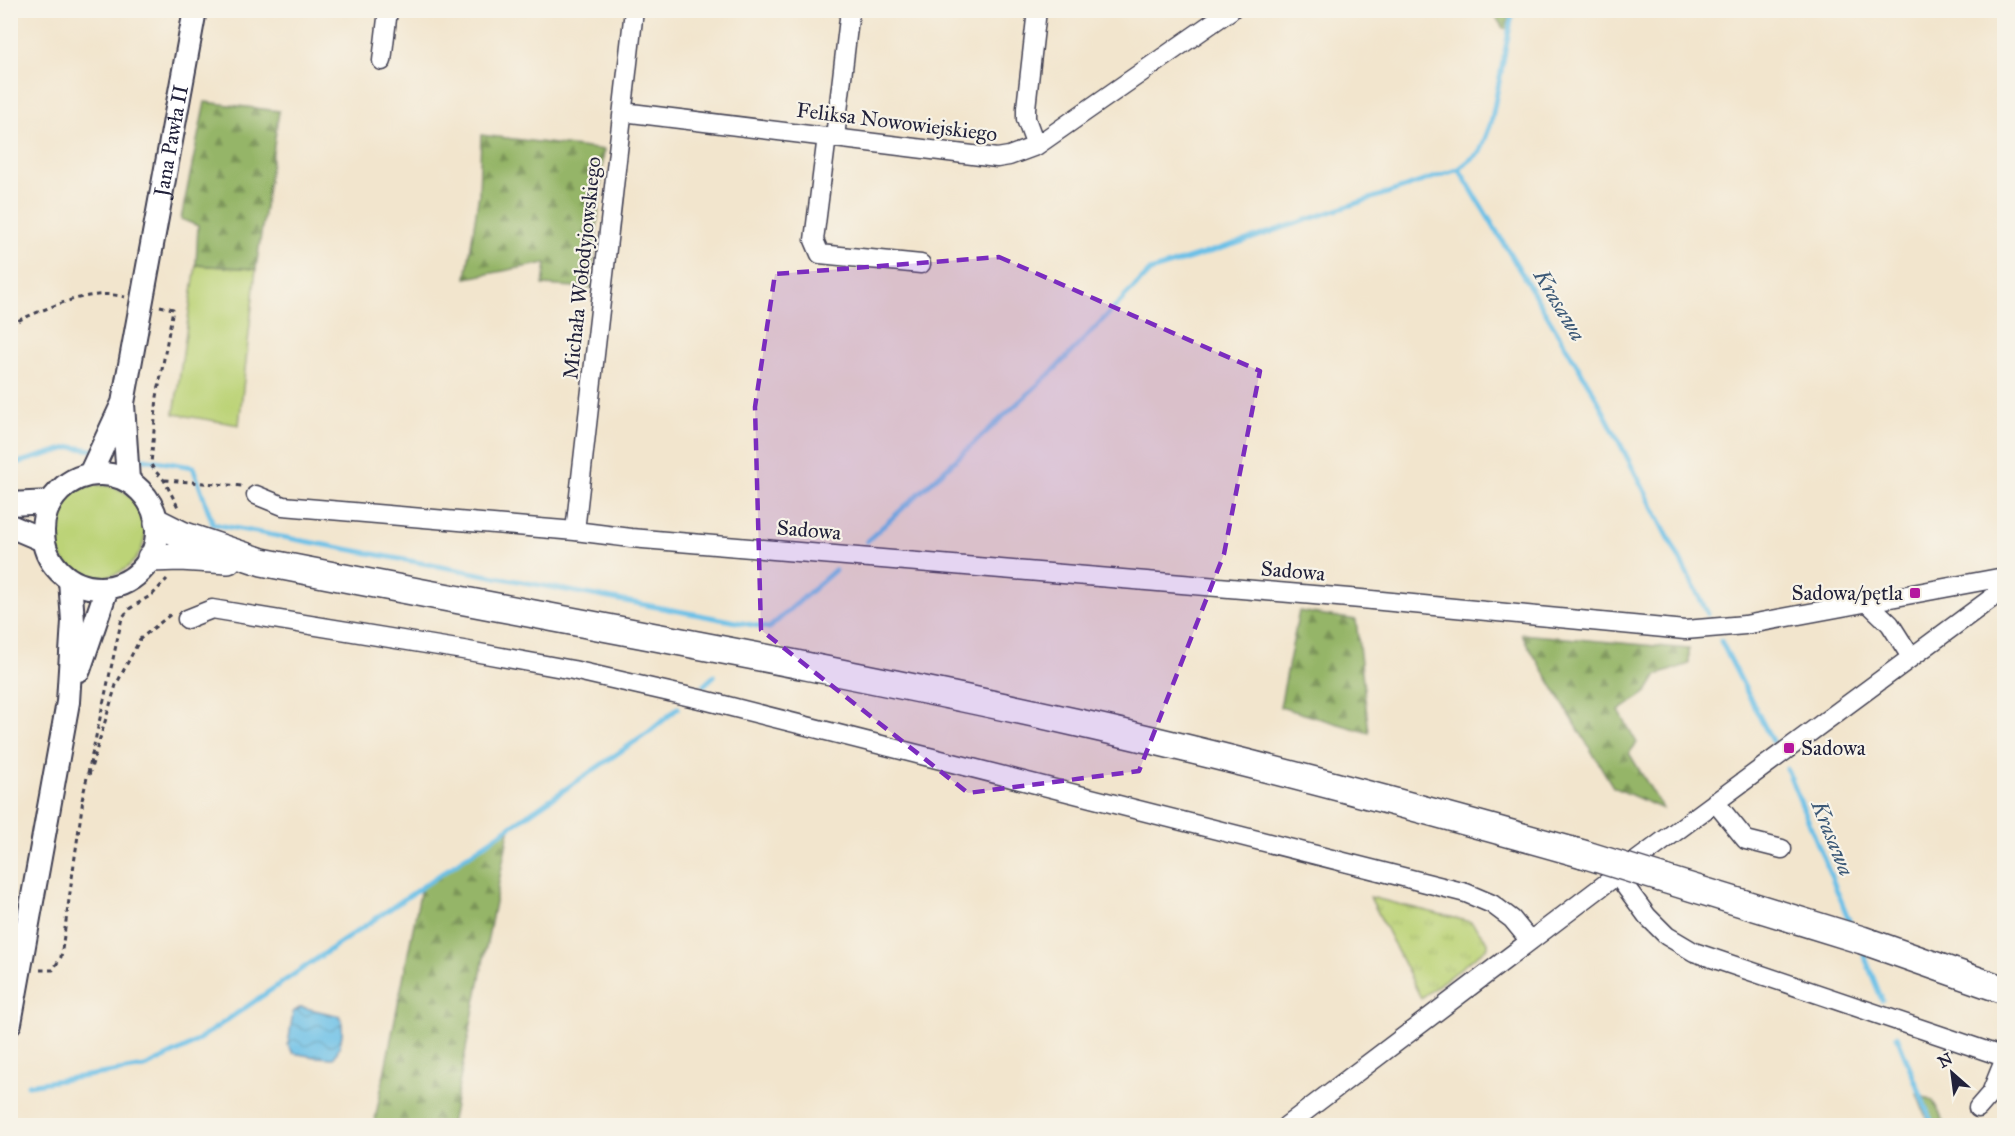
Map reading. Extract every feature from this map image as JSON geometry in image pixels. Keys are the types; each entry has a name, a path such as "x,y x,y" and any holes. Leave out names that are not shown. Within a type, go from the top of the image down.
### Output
{"highway":[{"path":"158,523 181,546"},
{"path":"151,558 181,546 798,664 1082,724 1303,777 1582,854 1862,940 2004,990"}],"main road":[{"name":"Jana Pawła II","path":"123,403 195,10"},
{"path":"123,403 128,464 153,506 158,523 157,541 151,558 140,573 125,583 107,588 88,587 70,580 57,569 48,555 43,540 44,520 50,502 61,489 97,459 123,403"},
{"path":"97,459 109,474 128,464"},
{"path":"10,504 50,502"},
{"path":"10,526 43,540"},
{"path":"10,1023 13,996 21,969 68,702 73,621 70,580"},
{"path":"68,702 107,588"}],"street":[{"path":"382,61 388,10"},
{"name":"Michała Wołodyjowskiego","path":"575,531 634,10"},
{"path":"850,10 814,240 820,254 921,264"},
{"path":"1036,146 1026,119 1026,108 1037,10"},
{"name":"Feliksa Nowowiejskiego","path":"623,112 997,158 1009,156 1036,146 1231,10"},
{"name":"Sadowa","path":"256,495 283,506 632,538 1361,599 1685,630 1745,625 2004,577"},
{"path":"1286,1125 1617,875 2004,589"},
{"path":"1866,601 1890,624 1911,657"},
{"path":"179,617 212,609 551,666 716,703 1466,893 1492,904 1512,919 1530,941"},
{"path":"1715,802 1746,840 1782,849"},
{"path":"1617,875 1647,916 1667,936 1694,952 2004,1059 1991,1093 1978,1108"}],"path":[{"path":"10,324 69,300 112,293"},
{"path":"21,969 53,970 61,957 82,800 122,618 129,609 149,597 179,567 181,546 178,506 164,480 154,471 151,464 157,397 173,309"},
{"path":"164,480 240,484 256,495"},
{"path":"82,800 116,685 140,639 179,617"}],"highlighted area":[{"path":"999,257 1260,371 1224,554 1139,771 968,793 761,630 755,407 775,274"}],"green space":[{"path":"1492,11 1513,11 1510,29 1503,28"},
{"path":"205,102 279,111 256,269 196,265 198,226 181,219"},
{"path":"481,135 604,150 591,288 543,285 546,263 466,278 479,194"},
{"path":"196,265 256,269 239,425 174,414"},
{"path":"99,485 117,488 132,498 142,513 145,531 142,549 132,564 117,574 99,577 81,574 66,564 56,549 53,531 56,513 66,498 81,488"},
{"path":"1299,611 1356,620 1369,733 1280,707"},
{"path":"1521,634 1689,649 1689,664 1657,675 1647,692 1619,711 1637,743 1629,753 1663,809 1613,787"},
{"path":"510,826 451,1125 374,1125 421,888"},
{"path":"1370,897 1471,922 1488,942 1488,947 1421,998"},
{"path":"1917,1094 1933,1101 1946,1125 1929,1125"}],"water":[{"path":"301,1007 340,1016 342,1037 334,1058 293,1053 288,1045 293,1012"}],"waterway":[{"path":"867,541 1054,370 1150,271 1459,169 1480,152 1491,123 1513,10"},
{"name":"Krasawa","path":"1459,169 1595,395 1708,614"},
{"path":"10,465 72,447 93,450"},
{"path":"132,457 193,467 213,524 769,628 835,570"},
{"name":"Krasawa","path":"1721,641 1772,741"},
{"path":"704,685 714,676"},
{"path":"28,1085 145,1067 189,1046 649,732 678,708"},
{"name":"Krasawa","path":"1787,769 1849,920"},
{"name":"Krasawa","path":"1864,955 1882,1000"},
{"name":"Krasawa","path":"1897,1036 1933,1126"}],"place":[{"name":"Sadowa/pętla","path":"1915,593"},
{"name":"Sadowa","path":"1789,748"}]}
